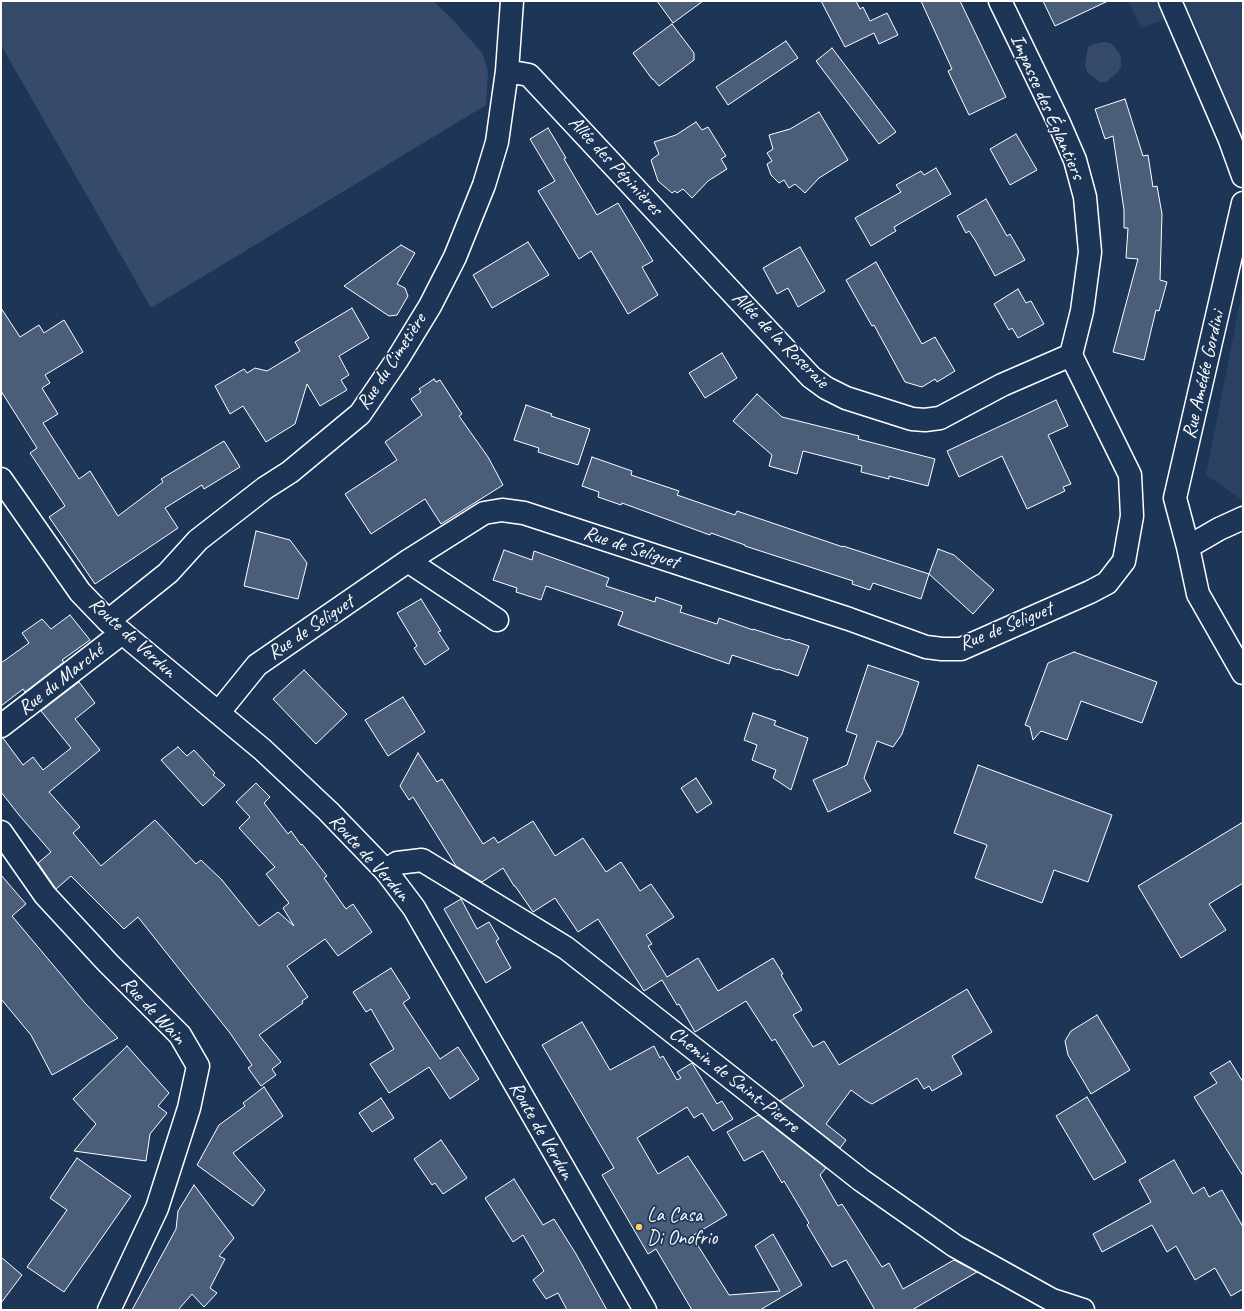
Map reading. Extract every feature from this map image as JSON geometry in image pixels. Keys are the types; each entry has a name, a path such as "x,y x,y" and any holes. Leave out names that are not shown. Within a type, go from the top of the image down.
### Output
{"street":[{"name":"Rue du Cimetière","path":"115,627 198,540 265,488 290,472 360,414 401,353 430,306 455,257 484,185 497,142 507,71 512,1"},
{"name":"Impasse des Églantiers","path":"1000,1 1075,160 1085,197 1090,252 1082,311 1071,355"},
{"path":"1170,1 1230,140 1243,176"},
{"name":"Allée des Pépinières","path":"507,71 529,75 715,275"},
{"name":"Rue Amédée Gordini","path":"1243,203 1175,498 1188,547 1198,594 1243,673"},
{"name":"Allée de la Roseraie","path":"715,275 811,377 826,388 846,398 912,418 925,420 940,418 1002,385 1071,355"},
{"name":"Rue de Seliguet","path":"219,712 257,665 408,561 484,514 502,510 524,512 926,646 942,649 961,649 1107,583 1124,561 1132,516 1130,475 1071,355"},
{"name":"Route de Verdun","path":"1,479 80,592 115,627 263,750 328,811 386,871 414,908 645,1310"},
{"path":"1188,547 1219,529 1243,518"},
{"path":"408,561 497,620"},
{"name":"Rue du Marché","path":"1,726 115,627"},
{"name":"Rue de Wain","path":"1,832 45,895 108,964 180,1035 198,1066 189,1108 157,1208 109,1310"},
{"name":"Chemin de Saint-Pierre","path":"386,871 397,864 422,860 566,948 861,1180 955,1246 1052,1300 1083,1310"}],"shaded area":[{"path":"1,1 433,1 453,20 483,54 488,72 486,105 151,308 1,45"},
{"path":"1128,1 1243,1 1243,137 1189,11 1141,28"},
{"path":"1105,42 1112,44 1119,53 1121,58 1121,66 1118,72 1106,82 1100,82 1088,73 1085,66 1086,58 1088,47"},
{"path":"1243,286 1243,504 1242,500 1206,475"}],"building":[{"path":"657,1 703,1 673,23"},
{"path":"821,1 856,1 860,9 863,7 870,21 887,13 898,35 879,44 874,33 845,47"},
{"path":"921,1 960,1 1006,97 969,115 948,71 952,69"},
{"path":"1043,1 1108,1 1055,26"},
{"path":"672,24 694,53 694,60 659,86 633,53"},
{"path":"786,41 798,58 728,105 716,87"},
{"path":"832,48 896,132 879,144 816,61"},
{"path":"1125,99 1143,156 1148,155 1153,187 1157,186 1162,214 1160,280 1167,282 1159,311 1156,310 1144,360 1113,352 1138,259 1126,258 1128,228 1124,228 1124,210 1113,136 1105,139 1095,109"},
{"path":"819,112 848,160 819,178 805,193 795,184 789,188 784,180 779,183 771,175 767,164 772,161 767,153 773,149 769,135 790,129"},
{"path":"696,122 702,130 708,127 726,156 721,159 727,169 708,181 692,198 683,189 677,193 675,191 672,193 658,181 651,160 659,154 654,142 676,135"},
{"path":"548,128 566,158 564,159 597,215 618,203 653,261 642,267 658,295 628,314 591,251 579,259 538,191 555,181 530,139"},
{"path":"1016,134 1037,170 1010,185 990,149"},
{"path":"936,168 951,194 894,227 896,231 871,246 855,218 901,192 896,185 921,171 924,175"},
{"path":"986,199 1007,236 1010,234 1025,260 995,276 975,240 969,231 966,233 957,216"},
{"path":"528,242 549,275 492,308 473,275"},
{"path":"401,245 415,253 397,284 405,288 408,296 397,315 389,316 344,286"},
{"path":"800,247 825,291 798,307 788,288 777,294 763,268"},
{"path":"876,262 922,344 935,337 955,371 937,382 935,379 922,387 905,382 874,325 872,326 846,280"},
{"path":"1018,289 1026,303 1031,301 1044,324 1018,338 1012,328 1009,330 994,304"},
{"path":"1,308 20,337 39,325 44,333 64,320 83,352 45,375 50,383 42,388 58,414 43,423 79,479 90,471 118,516 163,482 161,479 224,441 240,467 204,489 202,485 165,508 178,528 95,584 49,517 65,506 30,453 37,448 1,391"},
{"path":"352,308 369,338 339,356 349,375 341,380 347,390 320,406 307,384 295,424 266,442 243,406 230,414 215,386 244,369 247,373 255,368 267,371 300,351 295,342"},
{"path":"722,353 737,378 705,398 689,373"},
{"path":"434,379 436,382 440,380 462,414 459,416 488,457 503,485 441,524 425,499 371,534 345,494 397,460 385,442 422,415 411,399 421,392 419,389"},
{"path":"757,394 782,417 859,436 858,439 935,459 928,486 889,476 889,479 861,472 862,466 803,451 797,474 769,466 772,455 733,421"},
{"path":"1056,400 1068,426 1048,435 1071,484 1063,487 1065,491 1027,509 1002,456 959,477 947,451"},
{"path":"526,405 552,414 551,416 590,429 578,465 538,452 539,448 514,440"},
{"path":"592,457 632,471 631,475 679,491 677,495 735,515 737,511 929,574 921,599 873,583 870,590 852,584 853,581 745,546 711,533 710,535 622,503 621,505 598,497 599,492 582,486"},
{"path":"256,531 290,540 307,563 298,599 244,586"},
{"path":"938,549 954,555 994,590 973,614 929,574"},
{"path":"504,550 532,560 534,551 609,578 606,586 655,602 656,597 682,606 680,612 717,624 719,618 753,630 809,646 798,676 732,655 729,664 657,639 618,625 623,612 546,586 541,600 516,592 517,588 493,580"},
{"path":"421,599 441,631 438,632 449,649 425,665 414,648 417,646 397,613"},
{"path":"70,615 90,640 62,660 64,662 25,692 23,689 1,706 1,663 29,643 22,633 42,619 51,629"},
{"path":"1074,652 1157,682 1142,723 1081,701 1067,740 1041,731 1033,740 1030,727 1025,725 1048,663"},
{"path":"868,665 919,682 902,734 893,747 877,741 864,778 871,791 828,812 813,780 847,765 857,735 846,731"},
{"path":"304,670 347,714 316,744 273,699"},
{"path":"79,682 95,703 75,719 100,750 49,792 80,827 73,833 101,866 155,820 196,864 201,860 222,880 259,926 278,912 294,926 283,908 289,903 266,874 275,867 239,828 250,817 236,802 256,783 270,797 264,803 288,834 291,831 327,876 324,878 346,909 353,904 372,932 338,956 325,939 287,966 308,997 302,1001 303,1003 259,1035 281,1062 272,1069 276,1075 261,1086 248,1068 252,1065 230,1033 138,917 124,929 71,876 56,889 38,863 51,852 1,792 1,738 3,738 23,765 33,757 43,770 71,748 41,711"},
{"path":"403,697 425,732 388,756 365,720"},
{"path":"753,713 776,721 774,725 808,738 791,790 773,778 776,770 752,760 757,745 744,740"},
{"path":"178,747 187,756 194,750 215,773 213,775 225,785 203,806 161,760"},
{"path":"418,753 437,782 442,779 483,844 494,837 498,843 533,821 555,856 583,838 606,872 621,862 640,891 651,884 674,917 646,935 652,944 648,946 667,977 698,958 718,991 773,958 783,974 781,975 802,1010 793,1015 813,1047 824,1041 839,1065 967,989 992,1032 952,1056 962,1074 932,1091 929,1086 924,1089 917,1078 872,1104 851,1090 826,1124 846,1140 840,1148 780,1101 804,1086 775,1039 772,1041 746,1001 695,1032 679,1004 677,1005 662,980 644,991 598,919 578,932 555,898 533,912 503,868 482,882 456,866 413,797 409,800 400,786"},
{"path":"978,765 1112,815 1088,882 1054,870 1042,903 975,878 987,845 954,833"},
{"path":"696,778 712,803 697,813 681,788"},
{"path":"1243,822 1243,883 1209,904 1226,930 1181,958 1138,886"},
{"path":"1,875 26,904 12,916 85,1003 118,1038 52,1075 31,1035 1,999"},
{"path":"461,899 477,929 489,922 499,939 496,941 511,968 486,983 444,909"},
{"path":"391,968 410,998 403,1003 440,1059 458,1047 479,1079 450,1099 429,1067 389,1093 370,1064 394,1049 371,1009 366,1012 353,992"},
{"path":"1097,1015 1130,1070 1091,1094 1068,1055 1065,1041 1071,1031"},
{"path":"582,1022 610,1070 654,1046 660,1058 663,1056 677,1080 681,1078 677,1072 692,1063 717,1104 722,1101 733,1119 713,1131 702,1113 694,1118 687,1107 637,1138 658,1174 688,1156 727,1215 692,1236 729,1295 780,1291 755,1246 773,1234 802,1285 760,1310 692,1310 656,1249 648,1254 602,1175 614,1168 542,1045"},
{"path":"127,1046 169,1093 158,1106 167,1113 150,1134 146,1161 74,1151 96,1124 73,1099"},
{"path":"1230,1061 1243,1082 1243,1176 1194,1097 1217,1083 1210,1073"},
{"path":"264,1087 283,1116 233,1153 265,1190 253,1206 197,1165 219,1125 245,1106 243,1103"},
{"path":"1087,1097 1126,1162 1094,1180 1056,1116"},
{"path":"381,1098 394,1118 372,1132 359,1113"},
{"path":"758,1115 826,1168 820,1175 838,1206 842,1204 882,1267 889,1263 903,1289 954,1260 977,1272 912,1310 875,1310 846,1260 832,1267 807,1225 809,1223 784,1181 782,1183 763,1151 744,1161 727,1132"},
{"path":"441,1140 467,1178 443,1194 435,1183 432,1185 414,1159"},
{"path":"77,1158 131,1196 64,1292 27,1267 67,1210 50,1198"},
{"path":"1174,1160 1193,1194 1204,1187 1209,1197 1222,1190 1243,1227 1243,1289 1231,1296 1215,1268 1195,1280 1176,1246 1167,1252 1152,1225 1102,1252 1093,1234 1151,1202 1139,1180"},
{"path":"514,1179 543,1225 554,1219 576,1254 607,1310 567,1310 558,1293 546,1299 533,1280 544,1271 523,1235 513,1242 485,1198"},
{"path":"194,1185 234,1238 219,1256 225,1259 210,1288 217,1293 204,1307 192,1294 178,1310 132,1310 176,1229 178,1211"},
{"path":"1,1257 22,1275 1,1303"}],"place":[{"name":"La Casa Di Onofrio","path":"639,1227"}]}
